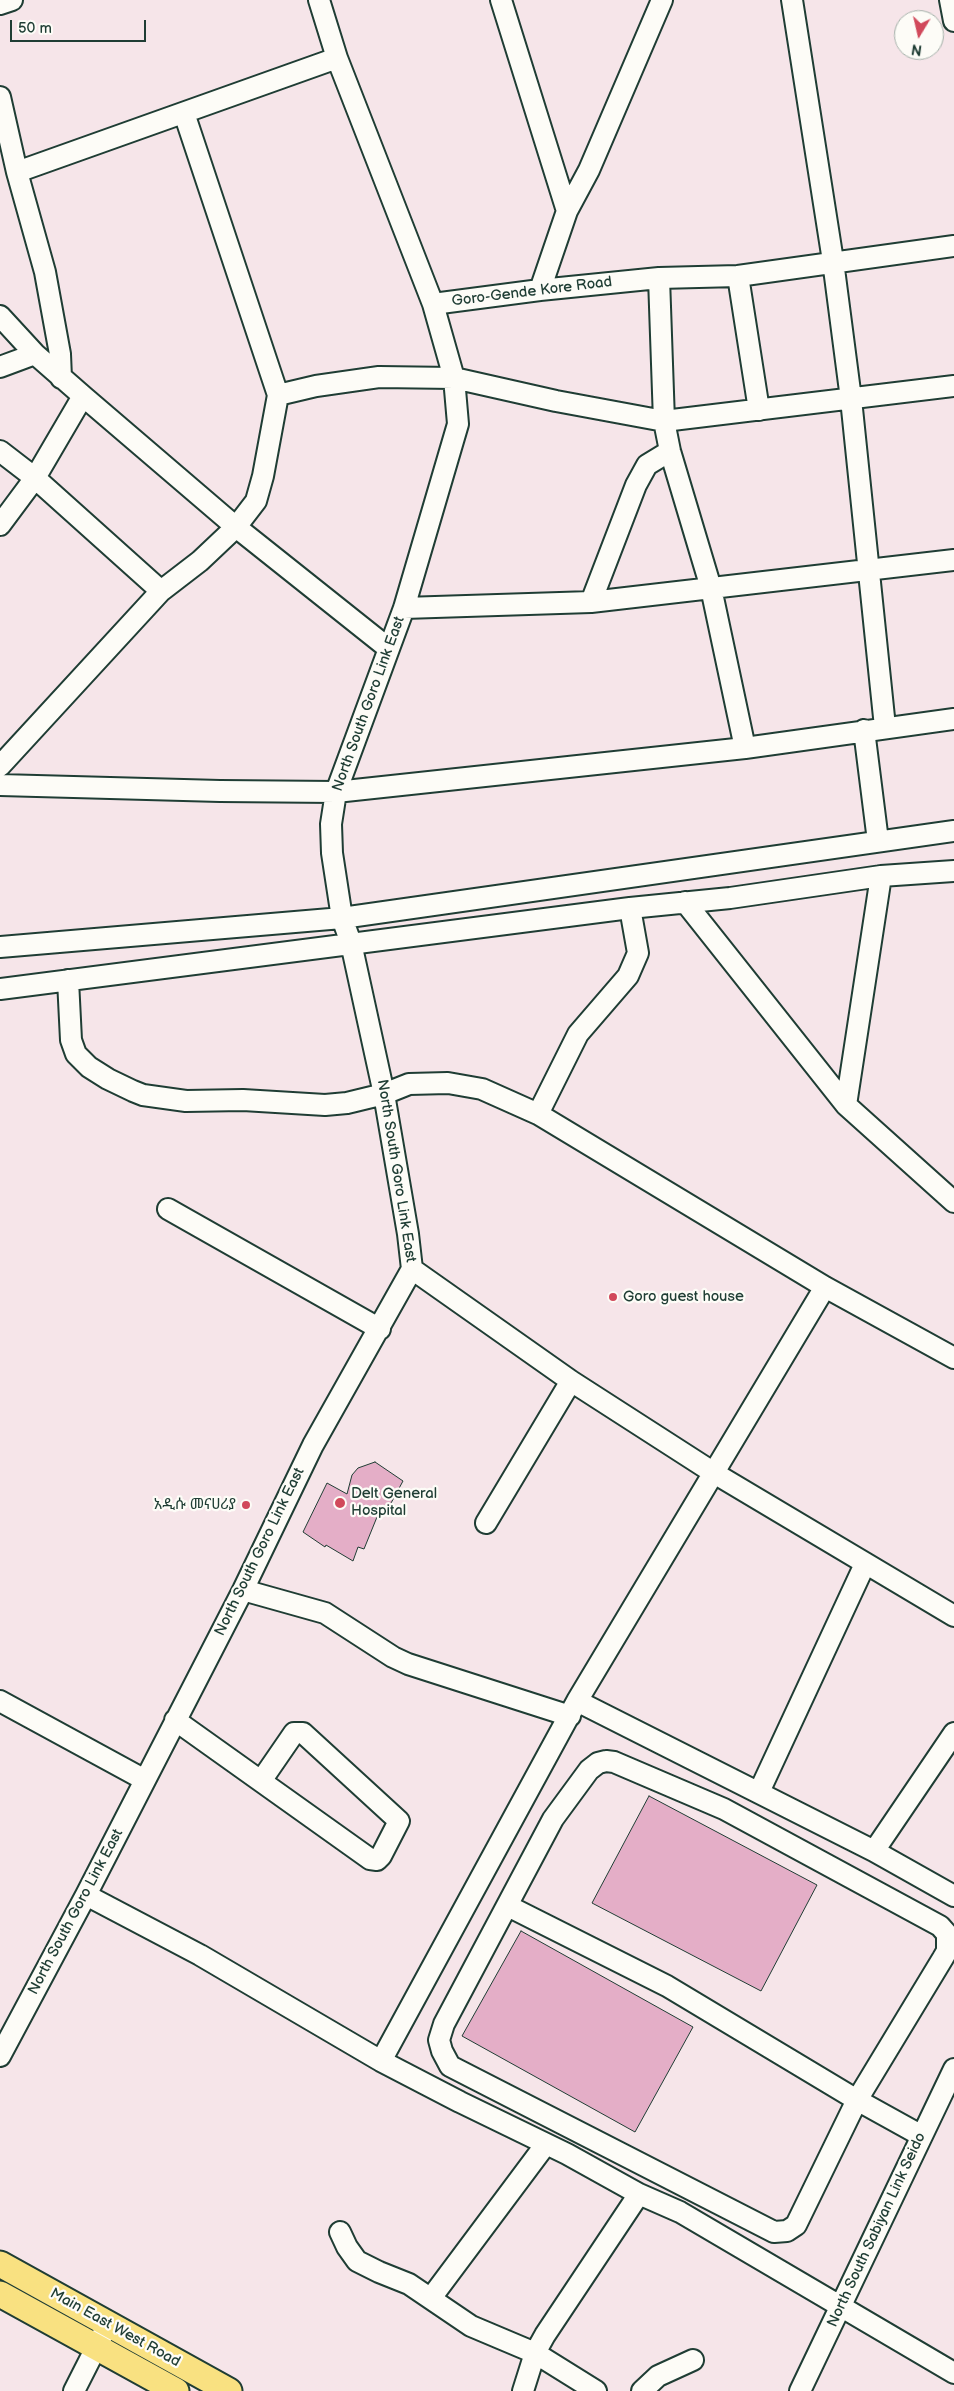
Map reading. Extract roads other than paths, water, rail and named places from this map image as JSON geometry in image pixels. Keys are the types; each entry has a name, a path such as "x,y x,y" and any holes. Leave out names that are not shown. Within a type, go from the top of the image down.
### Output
{"main road":[{"name":"Main East West Road","path":"0,2264 229,2391"},
{"name":"Main East West Road","path":"0,2294 176,2391"}],"street":[{"path":"0,4 12,0"},
{"name":"Goro-Gende Kore Road","path":"319,0 337,58 433,304 540,290 658,278 738,276 833,261 954,246"},
{"path":"501,0 567,211"},
{"path":"540,290 567,211 589,170 662,0"},
{"path":"792,0 833,261 851,399 886,727"},
{"path":"950,0 954,20"},
{"path":"17,172 85,146 337,58"},
{"path":"0,97 17,172 45,272 60,354 61,378"},
{"path":"0,766 161,591 200,561 236,527 256,502 263,476 278,395 184,113"},
{"path":"738,276 759,410"},
{"path":"658,278 664,421 670,451 711,588 745,748"},
{"name":"North South Goro Link East","path":"0,2056 86,1895 243,1590 312,1445 412,1270 408,1234 384,1094 350,943 342,918 332,854 331,824 336,792 404,608 458,424 454,378 433,304"},
{"path":"0,316 35,354 61,378 236,527 388,648"},
{"path":"0,367 35,354"},
{"path":"278,395 316,386 379,377 454,378 556,401 664,421 954,386"},
{"path":"0,525 35,478 83,396"},
{"path":"0,451 35,478 161,591"},
{"path":"591,602 636,485 647,465 670,451"},
{"path":"404,608 591,602 954,560"},
{"path":"0,785 220,792 336,792 745,748 954,719"},
{"path":"864,730 878,841"},
{"path":"0,947 342,918 954,831"},
{"path":"0,989 630,908 730,898 881,876 954,871"},
{"path":"846,1105 881,876"},
{"path":"685,902 846,1105 954,1202"},
{"path":"538,1114 578,1034 628,976 638,953 630,908"},
{"path":"68,980 71,1040 76,1054 89,1067 108,1079 143,1095 186,1101 244,1100 325,1105 347,1103 384,1094 409,1084 448,1083 482,1089 538,1114 825,1287 954,1358"},
{"path":"168,1208 380,1329"},
{"path":"412,1270 571,1381 714,1473 954,1616"},
{"path":"381,2060 573,1709 825,1287"},
{"path":"486,1522 571,1381"},
{"path":"759,1792 865,1564"},
{"path":"243,1590 325,1613 393,1657 408,1664 573,1709 759,1792 874,1851 954,1896"},
{"path":"0,1701 145,1780"},
{"path":"176,1720 261,1781 374,1861 381,1856 398,1821 304,1733 294,1733 261,1781"},
{"path":"874,1851 954,1733"},
{"path":"606,1761 614,1762 724,1809 940,1926 947,1934 947,1951 857,2100 796,2225 787,2231 774,2232 450,2066 442,2051 439,2040 444,2024 508,1906 553,1819 589,1770 598,1763 606,1761"},
{"path":"86,1895 200,1955 381,2060 546,2144 639,2194 680,2212 840,2308 954,2373"},
{"path":"508,1906 667,1986 857,2100 922,2136"},
{"name":"North South Sabiyan Link Seido","path":"800,2391 954,2069"},
{"path":"431,2298 546,2144"},
{"path":"523,2391 535,2353 572,2293 639,2194"},
{"path":"340,2232 347,2247 357,2261 409,2284 471,2326 535,2353 596,2391"},
{"path":"74,2391 108,2324"},
{"path":"642,2391 658,2376 693,2360"}],"place":[{"name":"Goro guest house","path":"613,1297"},
{"name":"Delt General Hospital","path":"340,1503"},
{"name":"አዲሱ መናሀሪያ","path":"246,1505"}]}
